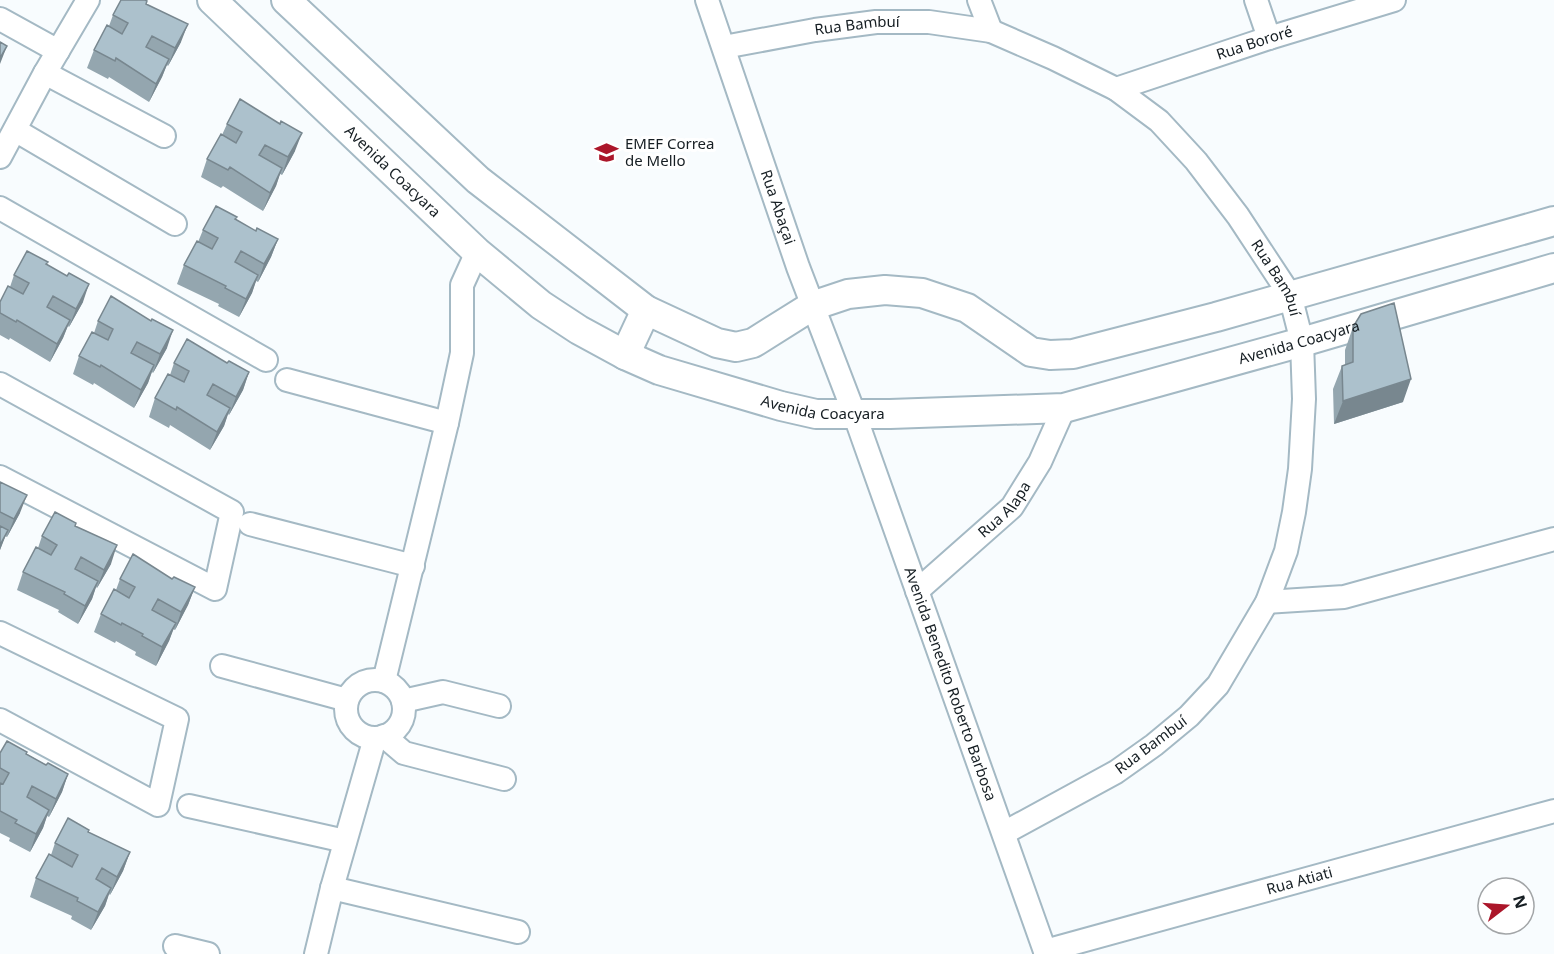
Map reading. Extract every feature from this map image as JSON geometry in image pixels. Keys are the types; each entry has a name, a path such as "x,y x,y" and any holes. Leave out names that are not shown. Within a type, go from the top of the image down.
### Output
{"street":[{"path":"0,157 88,0"},
{"name":"Avenida Coacyara","path":"212,0 477,252 541,304 579,330 625,356 659,369 781,406 816,414 913,414 1064,408 1302,342 1554,268"},
{"path":"286,0 478,180 646,310 717,343 736,346 753,343 812,306 848,294 885,290 922,293 967,308 1031,352 1050,355 1084,351 1216,317 1554,221"},
{"name":"Rua Abaçai","path":"706,0 812,306 854,413"},
{"path":"980,0 991,31"},
{"path":"1256,0 1269,38"},
{"name":"Rua Bororé","path":"1116,89 1269,38 1394,0"},
{"path":"0,19 58,51"},
{"name":"Rua Bambuí","path":"724,47 815,30 876,22 929,22 991,31 1053,58 1116,89 1159,121 1196,161 1238,216 1290,295 1302,342 1304,399 1300,469 1286,551 1268,603 1218,685 1189,716 1116,772 1004,833"},
{"path":"45,74 164,136"},
{"path":"15,130 175,224"},
{"path":"0,208 266,360"},
{"path":"384,681 462,353 462,285 477,252"},
{"path":"625,356 646,310"},
{"path":"287,380 447,423"},
{"path":"0,384 232,512 215,589 0,477"},
{"name":"Rua Alapa","path":"917,591 1012,507 1040,462 1064,408"},
{"name":"Avenida Benedito Roberto Barbosa","path":"854,413 1045,952"},
{"path":"250,524 413,566"},
{"path":"1268,603 1344,597 1554,539"},
{"path":"0,633 177,719 158,805 0,720"},
{"path":"222,666 347,700"},
{"path":"316,954 345,841 379,737 398,726 402,718 403,701 396,689 384,681 375,680 358,685 347,700 346,711 349,721 364,736 379,737 404,753 504,779"},
{"path":"403,701 443,692 499,706"},
{"path":"189,806 345,841"},
{"name":"Rua Atiati","path":"1045,952 1554,811"},
{"path":"332,888 518,932"},
{"path":"175,946 208,954"}],"building":[{"path":"121,0 145,0 146,4 188,24 175,48 152,36 146,47 169,59 156,84 116,58 115,61 94,50 107,25 122,34 128,23 113,15"},
{"path":"0,42 7,46 0,58"},
{"path":"240,99 280,124 281,121 302,133 288,157 265,145 259,155 282,168 270,193 230,167 228,170 207,159 221,134 236,143 242,132 227,124"},
{"path":"216,206 237,217 235,219 256,231 257,228 278,239 264,264 241,251 235,262 258,275 246,299 184,265 197,241 212,249 218,238 203,230"},
{"path":"27,251 48,262 46,264 67,276 69,273 89,284 76,309 53,296 47,307 70,320 57,344 17,320 16,322 0,313 0,302 8,286 23,294 29,283 14,275"},
{"path":"111,296 151,321 152,319 173,330 160,354 137,342 131,353 154,365 141,390 101,365 100,367 79,356 92,332 108,340 113,329 98,321"},
{"path":"1394,303 1411,379 1343,401 1342,366 1353,362 1353,327 1361,314"},
{"path":"187,339 227,363 229,361 249,372 236,397 213,384 207,395 230,408 217,432 177,407 176,410 155,398 168,374 184,382 189,371 174,363"},
{"path":"0,482 27,495 14,519 0,512"},
{"path":"55,512 76,523 75,526 117,545 104,570 81,557 75,569 98,581 85,606 64,594 65,592 23,572 36,547 51,555 57,545 42,536"},
{"path":"0,526 8,530 0,545"},
{"path":"133,554 172,579 174,577 195,587 181,612 158,599 152,610 176,623 162,647 142,636 143,634 101,614 114,589 129,598 135,587 120,579"},
{"path":"7,741 46,765 48,763 68,774 56,799 32,786 27,797 49,810 36,834 15,823 17,820 0,811 0,783 3,784 9,773 0,768 0,753"},
{"path":"68,818 89,830 88,832 130,852 117,877 102,868 96,879 111,888 98,912 77,901 78,898 36,878 49,854 72,867 78,855 55,843"}],"place":[{"name":"EMEF Correa de Mello","path":"607,153"}]}
